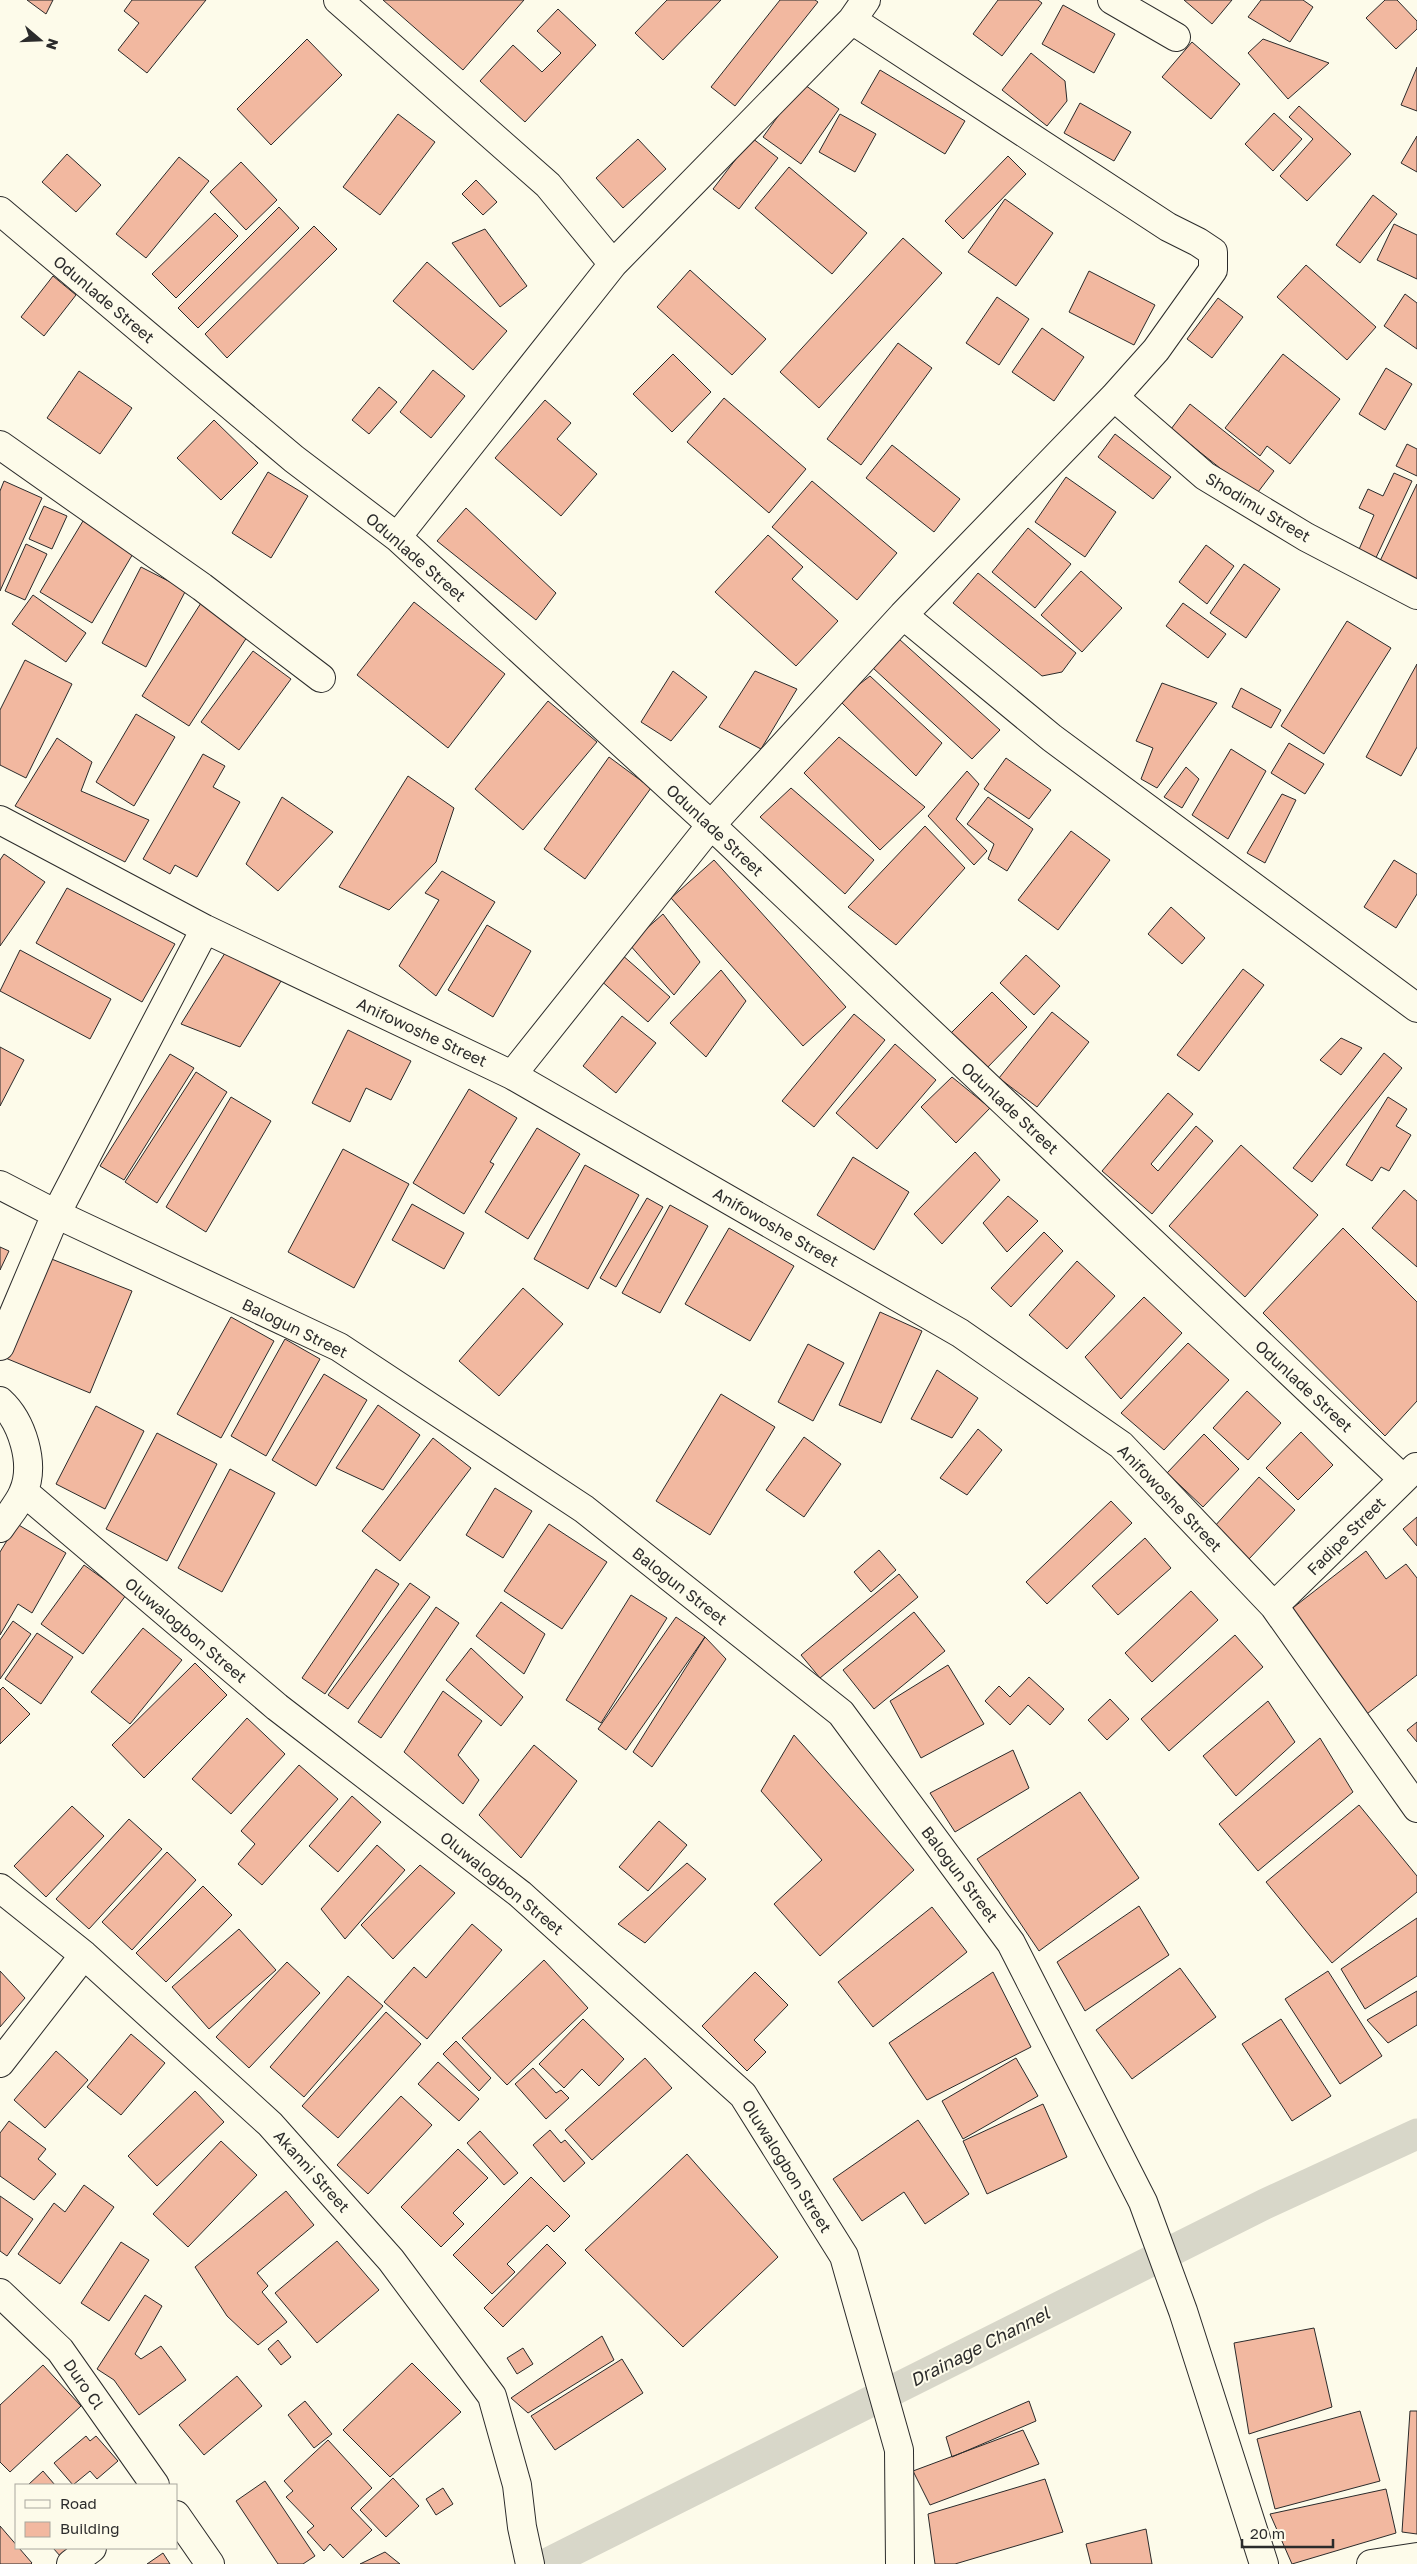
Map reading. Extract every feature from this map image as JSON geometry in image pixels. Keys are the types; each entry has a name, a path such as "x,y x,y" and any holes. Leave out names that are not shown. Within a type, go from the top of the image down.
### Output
{"street":[{"path":"338,0 548,184 613,264"},
{"path":"1112,0 1176,37"},
{"path":"397,537 613,264 859,10 1152,217 1213,252 1213,270 1156,350 1114,397 903,615 711,825 512,1075"},
{"name":"Odunlade Street","path":"0,211 294,459 397,537 711,825 1410,1473"},
{"name":"Shodimu Street","path":"1114,397 1204,476 1306,537 1417,595"},
{"path":"0,445 202,586 321,678"},
{"path":"903,615 1052,738 1417,1008"},
{"name":"Anifowoshe Street","path":"0,820 205,930 512,1075 960,1333 1121,1445 1274,1606 1417,1808"},
{"path":"0,1346 56,1214 205,930"},
{"name":"Balogun Street","path":"0,1186 339,1346 584,1509 841,1713 1011,1943 1148,2212 1183,2311 1264,2564"},
{"path":"0,1401 9,1409 21,1429 28,1460 24,1492 0,1528"},
{"name":"Fadipe Street","path":"1274,1606 1410,1473"},
{"name":"Oluwalogbon Street","path":"24,1492 277,1707 520,1894 743,2095 844,2256 899,2450 900,2564"},
{"name":"Akanni Street","path":"0,1888 84,1955 270,2124 391,2260 492,2396 516,2485 530,2564"},
{"path":"0,2063 84,1955"},
{"name":"Duro Cl","path":"0,2293 60,2350 154,2484"},
{"path":"178,2519 210,2564"},
{"path":"71,2564 91,2549"},
{"path":"1371,2564 1417,2557"}],"building":[{"path":"27,0 53,0 46,14"},
{"path":"132,0 206,0 147,73 118,50 139,23 124,11"},
{"path":"383,0 524,0 463,70"},
{"path":"667,0 721,0 663,60 635,33"},
{"path":"780,0 815,0 818,2 735,106 711,87"},
{"path":"998,0 1038,0 1042,3 1002,56 973,34"},
{"path":"1184,0 1232,0 1212,24"},
{"path":"1261,0 1303,0 1313,7 1290,42 1248,17"},
{"path":"1385,0 1397,0 1417,21 1417,29 1396,49 1366,18"},
{"path":"1063,5 1115,34 1094,73 1042,44"},
{"path":"558,9 596,45 525,122 480,81 513,45 542,72 561,53 537,31"},
{"path":"307,39 342,75 271,145 237,109"},
{"path":"1263,39 1329,63 1288,99 1248,53"},
{"path":"1192,42 1240,84 1211,119 1162,77"},
{"path":"1031,53 1065,81 1067,101 1047,126 1002,90"},
{"path":"1417,67 1417,111 1401,105"},
{"path":"880,70 965,121 945,154 861,103"},
{"path":"802,83 839,109 801,164 763,137"},
{"path":"1080,103 1131,132 1114,161 1064,133"},
{"path":"1299,106 1351,154 1307,201 1280,176 1313,139 1289,117"},
{"path":"1274,113 1302,139 1273,171 1245,144"},
{"path":"398,114 435,142 380,215 343,187"},
{"path":"840,114 876,134 855,172 819,152"},
{"path":"1417,136 1417,172 1401,163"},
{"path":"752,138 778,158 739,209 713,189"},
{"path":"638,139 666,169 623,208 596,178"},
{"path":"67,154 101,185 76,212 42,182"},
{"path":"1008,156 1026,174 963,239 945,221"},
{"path":"179,157 209,181 146,258 116,234"},
{"path":"241,162 277,200 246,230 210,192"},
{"path":"789,167 867,233 832,274 755,208"},
{"path":"476,180 497,202 483,215 462,194"},
{"path":"1373,195 1397,214 1360,263 1336,245"},
{"path":"1005,199 1053,233 1016,286 968,252"},
{"path":"279,207 299,228 198,328 178,308"},
{"path":"215,213 238,236 176,298 152,274"},
{"path":"1394,224 1417,235 1417,279 1377,260"},
{"path":"314,226 337,249 227,358 205,334"},
{"path":"485,229 527,286 500,307 452,243"},
{"path":"903,238 942,273 819,408 780,372"},
{"path":"427,262 507,331 473,370 393,301"},
{"path":"1306,265 1376,327 1347,360 1277,297"},
{"path":"690,270 766,339 732,375 657,307"},
{"path":"1089,271 1155,305 1134,345 1069,312"},
{"path":"53,276 76,295 44,336 21,317"},
{"path":"1405,294 1417,303 1417,349 1384,326"},
{"path":"997,297 1029,319 999,365 966,343"},
{"path":"1218,298 1243,317 1212,358 1187,339"},
{"path":"1042,328 1084,357 1054,401 1012,372"},
{"path":"898,343 932,368 861,465 827,439"},
{"path":"673,354 711,392 672,432 633,394"},
{"path":"1283,354 1340,399 1290,464 1267,446 1260,456 1225,428"},
{"path":"1386,368 1412,384 1385,430 1359,414"},
{"path":"433,370 465,396 431,438 400,412"},
{"path":"79,371 132,408 100,454 47,418"},
{"path":"379,387 397,402 369,434 352,420"},
{"path":"724,398 806,469 769,513 687,442"},
{"path":"545,400 571,423 557,439 597,474 561,516 495,458"},
{"path":"1190,404 1274,471 1255,496 1171,429"},
{"path":"214,420 258,463 221,500 177,458"},
{"path":"1115,434 1171,477 1153,499 1098,457"},
{"path":"1407,444 1417,449 1417,476 1396,466"},
{"path":"892,445 960,499 934,532 866,478"},
{"path":"268,472 308,496 271,558 232,533"},
{"path":"1394,473 1412,481 1374,562 1357,554 1374,515 1359,508 1368,489 1383,496"},
{"path":"1066,477 1116,512 1085,557 1035,522"},
{"path":"4,481 42,498 0,591 0,491"},
{"path":"812,481 897,553 857,600 772,527"},
{"path":"1417,484 1417,581 1379,563"},
{"path":"44,506 67,516 52,549 29,539"},
{"path":"466,508 556,593 536,620 437,541"},
{"path":"83,521 134,552 92,623 40,592"},
{"path":"1028,528 1071,564 1035,608 992,572"},
{"path":"768,535 803,567 792,579 838,621 796,666 715,592"},
{"path":"26,544 47,554 25,600 5,591"},
{"path":"1206,545 1234,566 1207,604 1179,582"},
{"path":"1244,564 1280,589 1246,638 1210,613"},
{"path":"141,567 186,590 146,667 102,643"},
{"path":"1081,571 1122,608 1082,652 1041,615"},
{"path":"978,573 1076,653 1062,672 1042,676 953,603"},
{"path":"33,595 86,633 66,662 12,624"},
{"path":"414,602 505,674 448,748 357,675"},
{"path":"201,603 249,634 189,726 142,696"},
{"path":"1183,603 1226,634 1208,658 1166,626"},
{"path":"1347,621 1391,648 1324,754 1281,726"},
{"path":"899,639 1000,730 972,759 873,668"},
{"path":"253,651 291,679 239,750 201,722"},
{"path":"25,660 72,684 26,778 0,765 0,710"},
{"path":"1417,664 1417,747 1401,776 1366,757"},
{"path":"673,671 707,697 671,741 641,722"},
{"path":"755,671 797,689 761,749 719,727"},
{"path":"870,676 942,743 916,776 839,700"},
{"path":"1162,683 1217,703 1157,788 1141,779 1153,748 1136,741"},
{"path":"1241,688 1281,710 1271,728 1232,707"},
{"path":"548,701 597,742 523,830 475,789"},
{"path":"136,714 175,737 134,806 96,782"},
{"path":"839,737 925,807 880,850 804,773"},
{"path":"57,738 92,762 81,791 149,820 125,862 15,806"},
{"path":"1289,743 1324,764 1305,794 1271,773"},
{"path":"1231,749 1266,771 1228,839 1192,815"},
{"path":"203,754 225,766 213,787 240,802 197,877 175,865 170,874 143,859"},
{"path":"609,757 651,788 585,879 544,849"},
{"path":"1006,758 1051,790 1029,819 984,789"},
{"path":"1186,767 1199,779 1182,808 1164,797"},
{"path":"967,771 979,784 956,819 987,851 974,865 928,816"},
{"path":"408,776 454,808 436,862 389,910 339,887"},
{"path":"791,788 874,860 845,894 760,817"},
{"path":"1282,794 1296,800 1265,863 1247,853"},
{"path":"282,797 333,832 278,891 246,864"},
{"path":"988,797 1033,829 1007,871 988,859 994,844 967,824"},
{"path":"925,826 965,868 896,945 848,907"},
{"path":"1071,831 1110,860 1058,930 1018,900"},
{"path":"4,854 45,882 0,946 0,860"},
{"path":"714,860 846,1007 803,1046 671,898"},
{"path":"1394,860 1417,874 1417,894 1396,928 1364,907"},
{"path":"442,871 495,902 436,996 399,966 439,900 425,893"},
{"path":"67,888 175,944 142,1002 36,943"},
{"path":"1171,907 1205,938 1182,964 1148,934"},
{"path":"663,914 700,962 674,995 629,944"},
{"path":"487,925 531,951 493,1017 448,990"},
{"path":"20,950 111,999 90,1039 0,991"},
{"path":"225,953 283,978 240,1047 181,1024"},
{"path":"621,954 670,997 648,1022 599,979"},
{"path":"1026,955 1060,986 1034,1015 1000,983"},
{"path":"1243,969 1264,985 1199,1071 1177,1055"},
{"path":"721,970 746,1001 706,1057 670,1023"},
{"path":"992,992 1027,1027 984,1071 948,1036"},
{"path":"1052,1012 1089,1042 1037,1107 999,1078"},
{"path":"854,1014 885,1040 814,1127 782,1101"},
{"path":"622,1016 656,1043 616,1093 583,1066"},
{"path":"348,1030 411,1061 391,1100 366,1088 350,1122 312,1103"},
{"path":"1341,1038 1362,1048 1341,1075 1320,1060"},
{"path":"895,1044 936,1080 877,1149 836,1113"},
{"path":"0,1047 24,1060 0,1106"},
{"path":"1384,1053 1402,1068 1312,1182 1293,1168"},
{"path":"170,1054 194,1068 124,1180 100,1166"},
{"path":"196,1072 227,1092 157,1203 125,1182"},
{"path":"952,1077 990,1108 956,1143 921,1107"},
{"path":"469,1089 517,1118 490,1162 494,1164 464,1214 413,1183"},
{"path":"1168,1093 1193,1114 1151,1164 1158,1171 1196,1126 1213,1141 1152,1214 1102,1171"},
{"path":"231,1097 271,1121 206,1232 166,1207"},
{"path":"1388,1097 1407,1109 1396,1126 1411,1135 1389,1171 1381,1167 1372,1181 1346,1165"},
{"path":"537,1128 580,1154 528,1239 485,1212"},
{"path":"1241,1145 1318,1215 1245,1297 1169,1226"},
{"path":"343,1149 409,1184 354,1288 288,1252"},
{"path":"975,1152 1000,1180 942,1244 914,1214"},
{"path":"853,1157 909,1192 874,1250 817,1215"},
{"path":"585,1165 639,1195 588,1289 534,1259"},
{"path":"1404,1190 1417,1201 1417,1267 1372,1228"},
{"path":"1008,1196 1038,1221 1007,1252 983,1223"},
{"path":"647,1198 663,1207 616,1287 600,1278"},
{"path":"412,1204 464,1233 444,1269 392,1240"},
{"path":"670,1205 708,1226 660,1313 622,1293"},
{"path":"729,1228 794,1266 750,1341 685,1304"},
{"path":"1343,1228 1417,1302 1417,1401 1385,1436 1263,1313"},
{"path":"1044,1232 1063,1251 1011,1307 991,1288"},
{"path":"0,1247 9,1251 0,1270"},
{"path":"44,1256 132,1291 90,1393 3,1357"},
{"path":"1077,1261 1115,1296 1067,1349 1029,1315"},
{"path":"523,1288 563,1324 499,1396 459,1361"},
{"path":"1144,1297 1182,1333 1121,1399 1085,1357"},
{"path":"880,1312 922,1331 881,1423 839,1405"},
{"path":"231,1317 274,1341 221,1438 177,1414"},
{"path":"285,1339 320,1359 266,1456 231,1436"},
{"path":"1188,1343 1229,1380 1164,1450 1121,1413"},
{"path":"808,1344 844,1363 813,1421 778,1402"},
{"path":"937,1370 978,1398 952,1438 911,1419"},
{"path":"324,1374 367,1400 316,1486 272,1460"},
{"path":"1247,1391 1281,1423 1248,1460 1213,1428"},
{"path":"721,1394 775,1427 710,1535 656,1501"},
{"path":"378,1405 420,1435 383,1490 336,1468"},
{"path":"96,1406 144,1431 105,1509 56,1484"},
{"path":"978,1429 1002,1450 967,1495 940,1478"},
{"path":"1301,1432 1333,1465 1298,1500 1266,1468"},
{"path":"157,1433 217,1464 167,1561 106,1529"},
{"path":"1204,1434 1239,1469 1203,1507 1167,1473"},
{"path":"804,1437 841,1464 804,1517 766,1490"},
{"path":"433,1438 471,1468 400,1561 362,1531"},
{"path":"230,1469 275,1493 222,1592 178,1568"},
{"path":"1259,1477 1295,1510 1249,1559 1214,1527"},
{"path":"495,1488 532,1511 503,1558 466,1535"},
{"path":"1111,1501 1132,1523 1047,1604 1026,1582"},
{"path":"1417,1517 1417,1546 1403,1529"},
{"path":"17,1524 66,1553 32,1613 18,1604 0,1635 0,1552"},
{"path":"549,1524 607,1562 562,1629 504,1591"},
{"path":"1145,1538 1171,1568 1118,1615 1092,1586"},
{"path":"879,1550 896,1570 871,1592 854,1572"},
{"path":"1366,1551 1386,1579 1406,1564 1417,1578 1417,1675 1363,1717 1285,1614"},
{"path":"84,1565 126,1595 83,1654 41,1624"},
{"path":"376,1569 399,1584 325,1694 302,1678"},
{"path":"899,1574 918,1597 820,1678 801,1655"},
{"path":"410,1583 430,1597 348,1709 328,1695"},
{"path":"1191,1591 1218,1620 1152,1682 1125,1653"},
{"path":"631,1595 667,1618 601,1723 566,1700"},
{"path":"501,1602 545,1634 524,1674 476,1636"},
{"path":"436,1607 459,1623 381,1738 358,1722"},
{"path":"914,1612 945,1651 874,1709 843,1670"},
{"path":"676,1617 705,1637 626,1750 598,1729"},
{"path":"13,1621 31,1634 0,1679 0,1640"},
{"path":"143,1628 182,1660 130,1724 91,1692"},
{"path":"37,1633 73,1657 41,1704 5,1679"},
{"path":"1235,1635 1263,1667 1169,1751 1141,1719"},
{"path":"705,1637 726,1659 652,1767 633,1752"},
{"path":"471,1648 523,1697 501,1726 446,1680"},
{"path":"195,1663 227,1695 144,1778 112,1745"},
{"path":"948,1665 984,1724 921,1758 890,1701"},
{"path":"1029,1677 1064,1709 1050,1725 1028,1705 1010,1725 985,1701 999,1686 1010,1697"},
{"path":"3,1687 30,1714 0,1744 0,1690"},
{"path":"443,1691 482,1721 458,1755 479,1780 463,1804 404,1752"},
{"path":"1110,1699 1129,1719 1107,1740 1088,1720"},
{"path":"1268,1701 1295,1742 1236,1796 1203,1756"},
{"path":"247,1718 285,1754 231,1814 192,1779"},
{"path":"1417,1722 1417,1742 1407,1730"},
{"path":"794,1735 914,1870 820,1956 774,1904 822,1860 761,1791"},
{"path":"1320,1738 1353,1792 1258,1871 1219,1824"},
{"path":"534,1745 577,1781 521,1858 479,1815"},
{"path":"1013,1750 1029,1788 955,1832 930,1793"},
{"path":"299,1765 338,1799 262,1885 238,1864 255,1844 241,1831"},
{"path":"1080,1792 1139,1878 1039,1951 977,1859"},
{"path":"352,1796 381,1822 338,1872 309,1846"},
{"path":"1359,1805 1417,1876 1417,1892 1332,1963 1266,1882"},
{"path":"72,1806 104,1836 46,1897 14,1866"},
{"path":"129,1819 162,1849 89,1929 56,1899"},
{"path":"659,1821 687,1845 648,1891 619,1867"},
{"path":"377,1845 405,1870 345,1939 321,1909"},
{"path":"167,1852 196,1880 132,1950 102,1922"},
{"path":"687,1863 706,1879 645,1943 618,1924"},
{"path":"420,1865 455,1893 393,1959 361,1925"},
{"path":"203,1886 232,1915 166,1982 136,1953"},
{"path":"1139,1906 1169,1955 1085,2011 1057,1962"},
{"path":"932,1907 967,1952 873,2027 838,1982"},
{"path":"1417,1918 1417,1976 1365,2009 1341,1969"},
{"path":"472,1924 502,1950 427,2039 384,2002 414,1967 426,1978"},
{"path":"239,1929 276,1970 209,2029 172,1987"},
{"path":"544,1960 588,2008 507,2085 462,2038"},
{"path":"287,1962 320,1993 249,2068 216,2037"},
{"path":"1180,1968 1216,2017 1132,2079 1096,2030"},
{"path":"0,1971 25,1998 0,2027"},
{"path":"1328,1971 1382,2056 1340,2084 1285,1999"},
{"path":"755,1972 788,2005 754,2040 766,2052 747,2071 702,2026"},
{"path":"993,1972 1031,2047 927,2100 889,2043"},
{"path":"348,1976 383,2006 304,2097 270,2067"},
{"path":"1417,1991 1417,2025 1388,2043 1367,2020"},
{"path":"386,2012 421,2044 338,2138 302,2106"},
{"path":"583,2019 624,2059 599,2086 582,2069 564,2088 539,2064"},
{"path":"1281,2019 1331,2096 1292,2121 1242,2044"},
{"path":"131,2034 165,2063 121,2115 87,2087"},
{"path":"456,2041 491,2078 479,2091 443,2054"},
{"path":"56,2051 88,2080 45,2128 14,2100"},
{"path":"645,2058 672,2088 592,2160 565,2130"},
{"path":"1016,2058 1038,2096 963,2139 942,2101"},
{"path":"438,2062 479,2099 459,2121 418,2084"},
{"path":"533,2068 556,2093 561,2090 569,2098 546,2119 515,2084"},
{"path":"195,2091 224,2122 157,2186 128,2156"},
{"path":"401,2096 432,2125 368,2194 337,2165"},
{"path":"1043,2104 1067,2157 987,2194 963,2141"},
{"path":"918,2120 969,2194 925,2224 904,2192 862,2221 833,2179"},
{"path":"9,2121 46,2149 38,2159 56,2174 34,2200 0,2176 0,2133"},
{"path":"550,2130 561,2143 565,2140 585,2163 564,2182 533,2145"},
{"path":"480,2131 518,2173 504,2185 467,2143"},
{"path":"221,2141 257,2175 188,2247 153,2214"},
{"path":"458,2149 488,2178 453,2213 464,2224 441,2247 401,2207"},
{"path":"687,2154 778,2257 683,2347 585,2250"},
{"path":"531,2177 570,2216 554,2232 547,2225 507,2264 515,2272 492,2294 453,2255"},
{"path":"84,2185 114,2207 60,2284 18,2254 54,2203 65,2212"},
{"path":"286,2191 314,2225 257,2273 268,2286 262,2292 287,2322 258,2345 227,2316 195,2267"},
{"path":"0,2196 33,2219 7,2256 0,2251"},
{"path":"337,2241 379,2290 317,2343 275,2293"},
{"path":"121,2242 149,2260 109,2321 81,2303"},
{"path":"547,2244 566,2263 503,2327 484,2308"},
{"path":"145,2295 162,2306 135,2354 141,2359 161,2346 186,2380 139,2415 114,2380 97,2369"},
{"path":"1314,2328 1332,2407 1249,2434 1234,2343"},
{"path":"602,2336 614,2360 528,2413 511,2398"},
{"path":"278,2340 291,2357 281,2365 268,2349"},
{"path":"523,2348 533,2364 517,2374 507,2358"},
{"path":"622,2359 643,2393 555,2450 531,2416"},
{"path":"412,2363 461,2412 390,2477 343,2430"},
{"path":"43,2365 81,2406 10,2472 0,2462 0,2405"},
{"path":"237,2376 262,2406 204,2455 179,2425"},
{"path":"305,2401 332,2434 314,2448 288,2415"},
{"path":"1029,2401 1036,2421 952,2457 946,2437"},
{"path":"1360,2411 1380,2481 1275,2509 1257,2439"},
{"path":"1410,2411 1417,2411 1417,2534 1402,2532"},
{"path":"1023,2430 1039,2464 930,2505 913,2471"},
{"path":"86,2436 90,2441 96,2436 118,2461 97,2479 90,2471 74,2484 54,2463"},
{"path":"328,2440 372,2488 351,2508 372,2530 343,2558 330,2544 324,2551 307,2532 314,2526 286,2497 293,2491 284,2481"},
{"path":"43,2471 54,2484 29,2484"},
{"path":"393,2478 419,2506 386,2537 360,2510"},
{"path":"1045,2479 1063,2532 955,2564 935,2564 928,2514"},
{"path":"265,2481 315,2556 303,2564 278,2564 236,2501"},
{"path":"443,2488 453,2504 436,2515 426,2499"},
{"path":"1386,2489 1396,2533 1292,2564 1270,2514"},
{"path":"0,2526 15,2543 15,2549 20,2549 32,2563 0,2564"},
{"path":"1146,2529 1152,2564 1091,2564 1086,2544"},
{"path":"54,2549 71,2549 61,2557"},
{"path":"385,2552 400,2564 360,2564"},
{"path":"163,2553 170,2564 147,2564"}],"waterway":[{"name":"Drainage Channel","path":"546,2564 1265,2204 1417,2134"}]}
